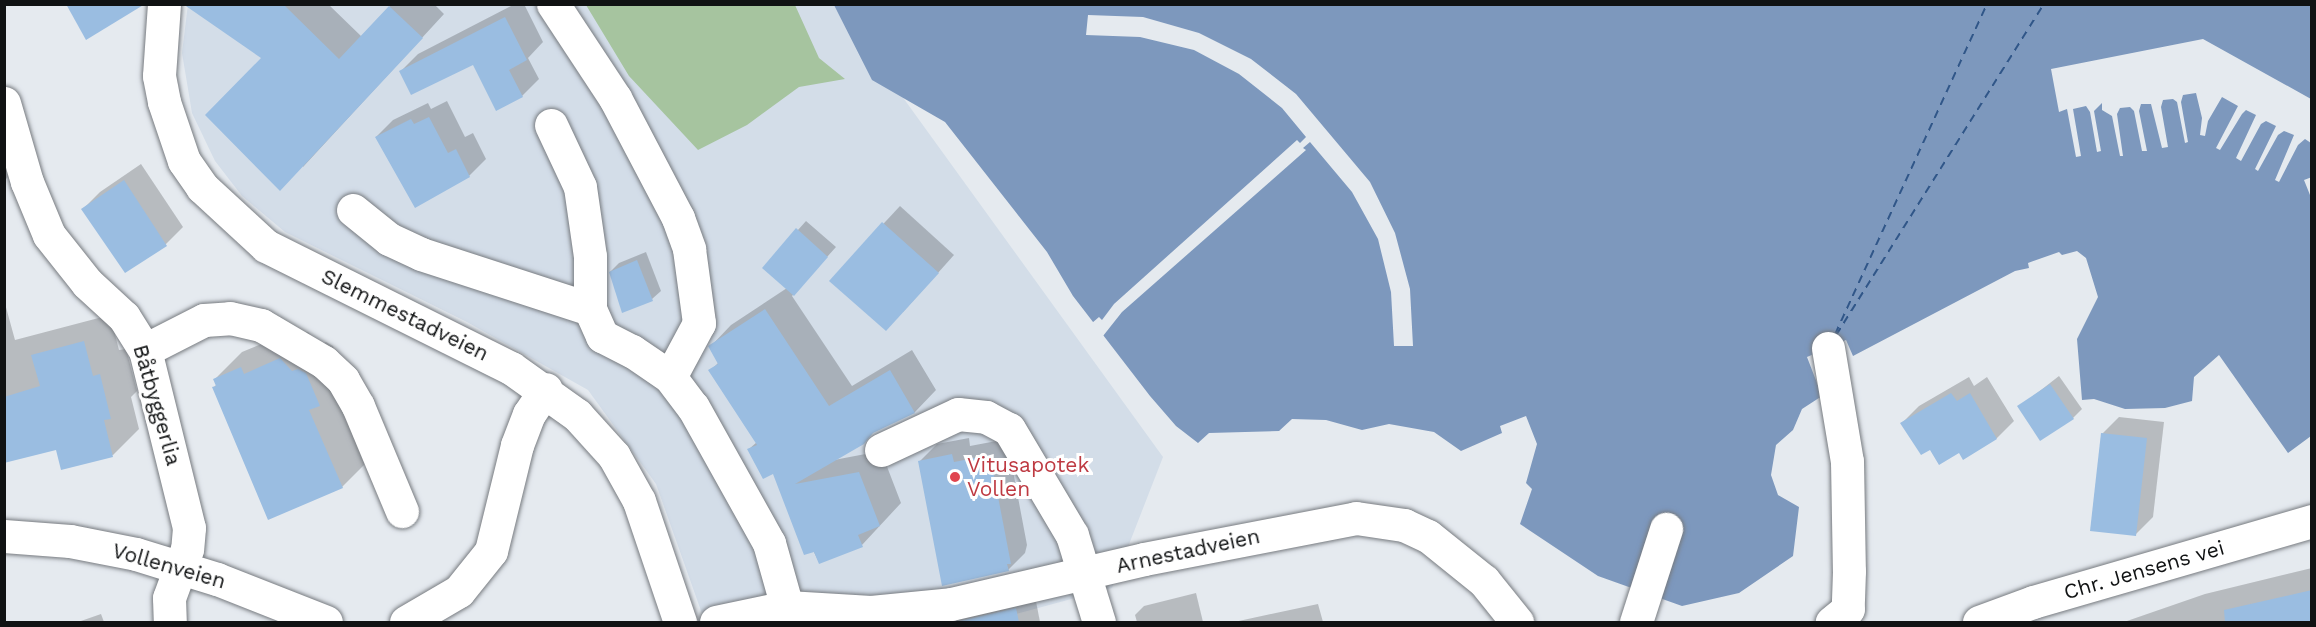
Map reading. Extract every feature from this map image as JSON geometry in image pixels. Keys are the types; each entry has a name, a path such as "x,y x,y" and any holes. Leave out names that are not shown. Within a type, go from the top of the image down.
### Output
{"street":[{"name":"Slemmestadveien","path":"164,4 159,76 174,137 202,187 266,246 342,287 471,346 546,389 594,432 627,478 647,521 680,622"},
{"path":"553,4 615,98 678,218 689,249 699,323 670,377"},
{"name":"Båtbyggerlia","path":"4,103 27,182 49,235 81,276 124,317 145,350 189,528 180,567 169,598 170,622"},
{"path":"551,125 580,187 590,256 596,322"},
{"path":"353,210 389,238 421,254 596,322 632,351 670,377 714,440 769,543 787,607"},
{"path":"145,350 204,320 230,318 261,325 324,362 344,380 358,406 402,511"},
{"path":"1828,348 1846,461 1849,571 1848,609 1832,622"},
{"path":"406,622 448,600 486,561 495,543 518,445 529,414 546,389"},
{"path":"881,450 958,414 986,417 1009,429 1072,535 1099,622"},
{"name":"Arnestadveien","path":"716,622 787,607 823,616 919,609 1300,526 1374,519 1404,525 1428,536 1484,581 1517,622"},
{"name":"Chr. Jensens vei","path":"1978,622 2033,602 2312,521"},
{"path":"1636,622 1666,529"},
{"name":"Vollenveien","path":"4,536 94,545 180,567 326,622"}],"shaded area":[{"path":"188,4 836,5 1163,457 1112,588 987,622 705,622 656,484 588,390 467,322 285,232 242,196 215,161 192,113 182,53"}],"green space":[{"path":"586,5 795,5 819,58 845,79 799,87 747,125 698,150 629,76"}],"water":[{"path":"834,5 2311,5 2312,177 2304,180 2312,200 2311,436 2288,453 2219,355 2194,377 2192,401 2165,408 2125,409 2094,399 2082,400 2077,339 2098,297 2086,258 2077,251 2062,255 2059,252 2028,263 2029,268 2015,271 1853,356 1846,340 1807,357 1822,396 1802,409 1793,430 1776,445 1771,475 1778,495 1799,507 1793,556 1739,593 1682,606 1598,576 1520,524 1532,489 1526,483 1537,444 1526,416 1500,426 1502,433 1461,451 1434,432 1389,424 1362,430 1326,420 1292,419 1279,431 1209,433 1198,443 1176,426 1150,396 1073,296 1047,252 945,122 872,80"}],"pier":[{"path":"1088,15 1143,17 1199,33 1251,59 1296,94 1370,182 1395,233 1410,289 1413,346 1394,346 1391,292 1378,239 1352,192 1310,142 1303,148 1306,150 1122,312 1103,336 1092,323 1099,317 1102,320 1114,304 1297,140 1300,143 1306,137 1282,108 1239,74 1194,50 1140,37 1086,35"},
{"path":"2203,39 2311,99 2311,143 2305,139 2298,145 2279,182 2275,180 2294,135 2284,131 2278,135 2258,171 2255,169 2276,126 2266,121 2261,124 2241,161 2236,158 2256,115 2246,110 2220,150 2216,148 2238,106 2222,97 2208,121 2205,136 2200,135 2202,118 2196,93 2183,95 2181,102 2188,142 2185,143 2177,102 2173,99 2163,100 2161,107 2168,147 2162,148 2151,104 2141,104 2139,111 2147,151 2142,151 2134,111 2130,107 2120,108 2117,114 2123,156 2120,156 2112,116 2102,110 2102,103 2094,111 2101,151 2097,152 2090,112 2086,106 2073,109 2081,156 2076,157 2067,109 2059,112 2051,69"}],"building":[{"path":"66,4 145,4 86,40"},
{"path":"183,4 283,4 339,59 389,6 423,38 280,191 205,115 261,58"},
{"path":"505,17 527,60 509,70 523,97 496,111 473,65 411,95 399,71"},
{"path":"429,117 448,153 456,149 470,177 415,208 375,137 411,119 414,124"},
{"path":"124,180 167,246 125,273 81,209"},
{"path":"882,222 939,273 886,331 829,281"},
{"path":"796,228 828,257 794,296 762,268"},
{"path":"637,260 653,301 622,313 609,272"},
{"path":"765,309 829,406 890,370 915,413 873,433 864,444 795,484 859,472 880,526 858,535 863,547 819,564 814,552 804,555 773,474 763,479 747,449 757,445 708,370 718,364 708,346"},
{"path":"84,341 93,376 100,374 111,419 104,420 113,457 61,470 56,450 4,463 4,397 40,386 31,355"},
{"path":"280,358 292,371 298,369 306,373 320,406 309,410 343,488 268,520 212,387 216,386 213,379 241,367 244,374"},
{"path":"2050,384 2074,419 2040,441 2017,406"},
{"path":"1951,393 1957,401 1970,393 1997,439 1963,460 1959,453 1939,465 1930,450 1921,455 1900,423"},
{"path":"2101,433 2147,438 2136,536 2090,531"},
{"path":"952,454 954,462 990,455 1011,564 1007,564 1009,571 942,586 918,461"},
{"path":"2312,590 2312,622 2225,622 2224,610"},
{"path":"1016,608 1019,622 955,622"}],"ferry route":[{"path":"1835,334 1987,4"},
{"path":"1836,335 2044,4"}],"place":[{"name":"Vitusapotek Vollen","path":"955,477"}]}
